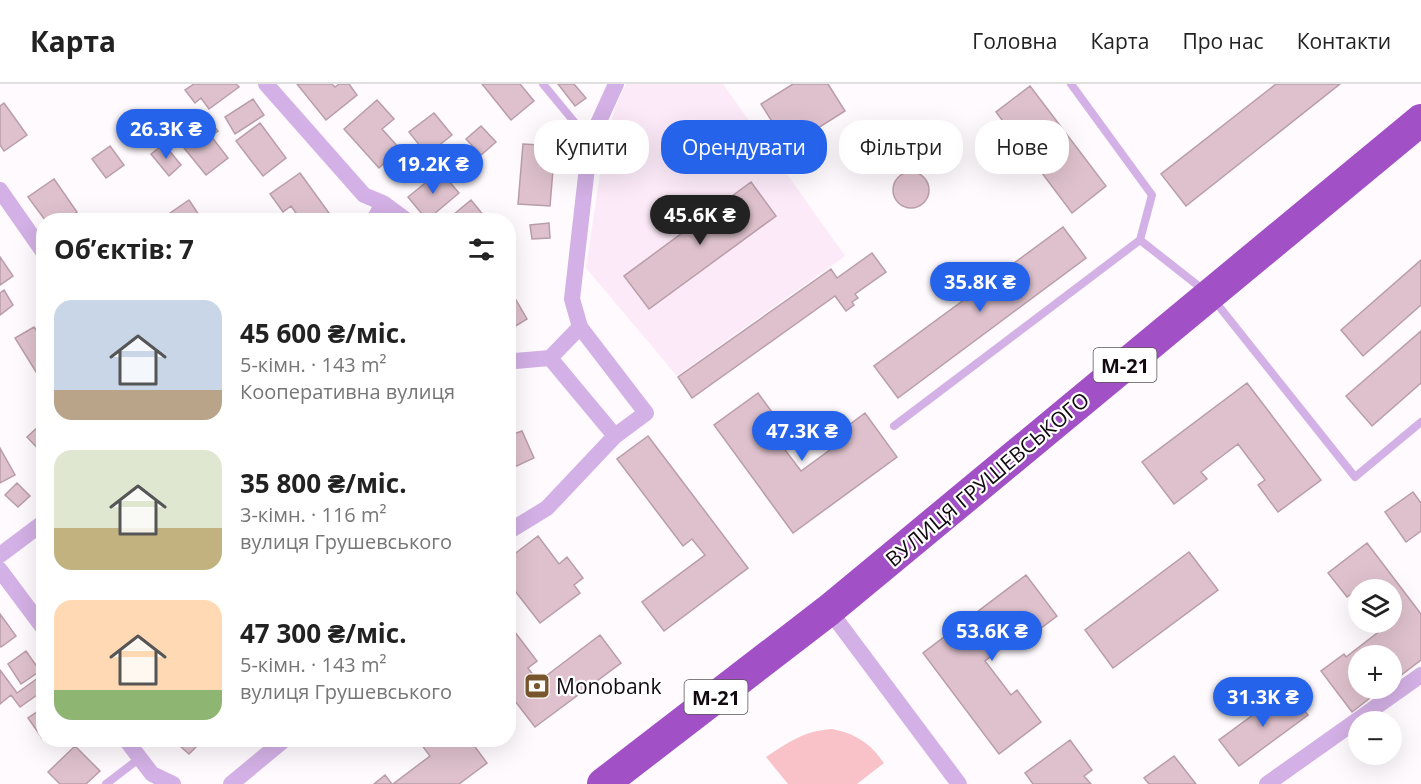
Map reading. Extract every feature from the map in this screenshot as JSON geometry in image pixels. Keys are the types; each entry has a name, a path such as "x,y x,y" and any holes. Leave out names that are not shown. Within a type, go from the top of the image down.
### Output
{"highway":[{"name":"ВУЛИЦЯ ГРУШЕВСЬКОГО","path":"603,784 829,610 1421,120"}],"street":[{"path":"266,84 364,195 383,203 397,213"},
{"path":"600,120 616,84"},
{"path":"516,527 547,508 615,436 646,413 580,327 572,299 586,174"},
{"path":"0,190 36,242"},
{"path":"378,213 383,203"},
{"path":"516,361 550,358 580,327"},
{"path":"550,358 615,436"},
{"path":"0,555 36,528"},
{"path":"0,570 36,618"},
{"path":"829,610 959,784"},
{"path":"1267,784 1421,675"},
{"path":"131,747 152,774 173,784"},
{"path":"231,784 276,747"}],"lane":[{"path":"543,84 573,120"},
{"path":"894,426 1140,240 1152,195 1071,84"},
{"path":"1140,240 1210,295 1355,477 1421,422"},
{"path":"106,784 140,758"}],"shaded area":[{"path":"626,84 723,84 749,120 661,120 661,174 787,174 845,256 677,376 586,268 600,174 649,174 649,120 612,120"},
{"path":"832,729 862,740 884,763 857,784 788,784 766,757 805,735"}],"building":[{"path":"194,84 236,84 239,87 209,109 201,98 195,103 185,90"},
{"path":"297,84 332,84 335,87 339,84 349,84 357,95 326,120"},
{"path":"482,84 520,84 534,101 511,120"},
{"path":"558,84 574,84 586,98 575,106"},
{"path":"793,84 828,84 845,111 827,122 827,120 771,120 761,104"},
{"path":"1276,84 1340,84 1186,206 1161,174"},
{"path":"1030,86 1056,120 1002,120 996,112"},
{"path":"253,99 264,115 235,134 225,117"},
{"path":"377,100 394,119 382,129 400,149 379,168 344,129"},
{"path":"4,103 27,135 4,151 0,145 0,106"},
{"path":"434,113 452,135 427,155 409,132"},
{"path":"205,115 218,131 211,136 228,158 206,175 176,138"},
{"path":"260,123 286,158 263,176 236,141"},
{"path":"481,126 496,142 481,155 466,139"},
{"path":"1069,137 1106,186 1072,213 1043,174 1069,174"},
{"path":"164,144 181,165 169,176 151,154"},
{"path":"523,144 534,145 534,174 553,174 550,206 518,204"},
{"path":"110,146 124,165 106,178 92,159"},
{"path":"440,171 459,193 435,213 421,213 408,197"},
{"path":"300,173 329,213 296,213 291,206 283,212 270,194"},
{"path":"902,174 920,174 928,183 928,197 918,207 904,207 894,197 894,183"},
{"path":"54,179 77,212 40,213 28,197"},
{"path":"751,182 776,216 649,309 624,276"},
{"path":"189,200 198,213 170,213"},
{"path":"471,200 482,213 455,213"},
{"path":"549,223 550,238 532,239 530,225"},
{"path":"1063,227 1086,258 898,398 874,366"},
{"path":"872,253 886,272 855,294 858,298 852,302 854,305 846,311 835,296 692,398 678,377 831,269 837,278"},
{"path":"0,257 13,276 0,285"},
{"path":"1421,260 1421,305 1363,356 1341,330"},
{"path":"4,290 13,305 0,315 0,293"},
{"path":"516,300 527,319 516,326"},
{"path":"34,327 36,330 36,372 15,338"},
{"path":"1421,331 1421,383 1372,426 1346,396"},
{"path":"1247,383 1321,480 1278,512 1258,485 1265,480 1238,444 1201,472 1207,479 1174,504 1142,462"},
{"path":"758,393 783,427 773,434 801,471 838,444 833,437 865,413 897,457 793,533 714,425"},
{"path":"36,429 36,447 27,437"},
{"path":"522,431 534,458 516,466 516,433"},
{"path":"648,436 748,568 664,631 642,602 705,555 692,539 683,546 617,459"},
{"path":"0,448 15,475 0,483"},
{"path":"17,483 30,496 18,507 5,495"},
{"path":"1413,492 1421,503 1421,531 1406,542 1385,512"},
{"path":"538,536 559,564 567,557 583,578 574,585 580,593 540,623 516,592 516,553"},
{"path":"1367,543 1394,579 1348,579 1347,597 1328,573"},
{"path":"1189,552 1218,590 1113,668 1085,630"},
{"path":"1026,575 1057,616 1024,641 1020,634 985,661 1011,695 1017,690 1041,722 999,754 923,653"},
{"path":"1402,589 1421,614 1421,660 1402,674 1402,645 1362,645 1377,633 1402,633"},
{"path":"0,614 16,636 1,647 0,646"},
{"path":"516,633 537,661 528,668 538,682 600,635 621,663 535,727 516,702"},
{"path":"26,651 36,665 36,674 21,684 8,664"},
{"path":"1344,654 1346,657 1348,655 1348,699 1369,699 1353,711 1321,671"},
{"path":"0,670 17,693 36,679 36,696 20,707 11,695 0,704"},
{"path":"1288,689 1308,715 1239,766 1219,740"},
{"path":"36,712 36,729 28,718"},
{"path":"1070,740 1092,770 1084,776 1091,784 1033,784 1025,773"},
{"path":"74,747 100,771 86,784 60,784 48,772"},
{"path":"181,747 196,747 189,754"},
{"path":"423,747 475,747 487,763 459,784 393,784 430,756"},
{"path":"1174,756 1196,784 1149,784 1144,778"},
{"path":"385,775 392,784 374,784"}],"place":[{"name":"Monobank","path":"537,686"}]}
